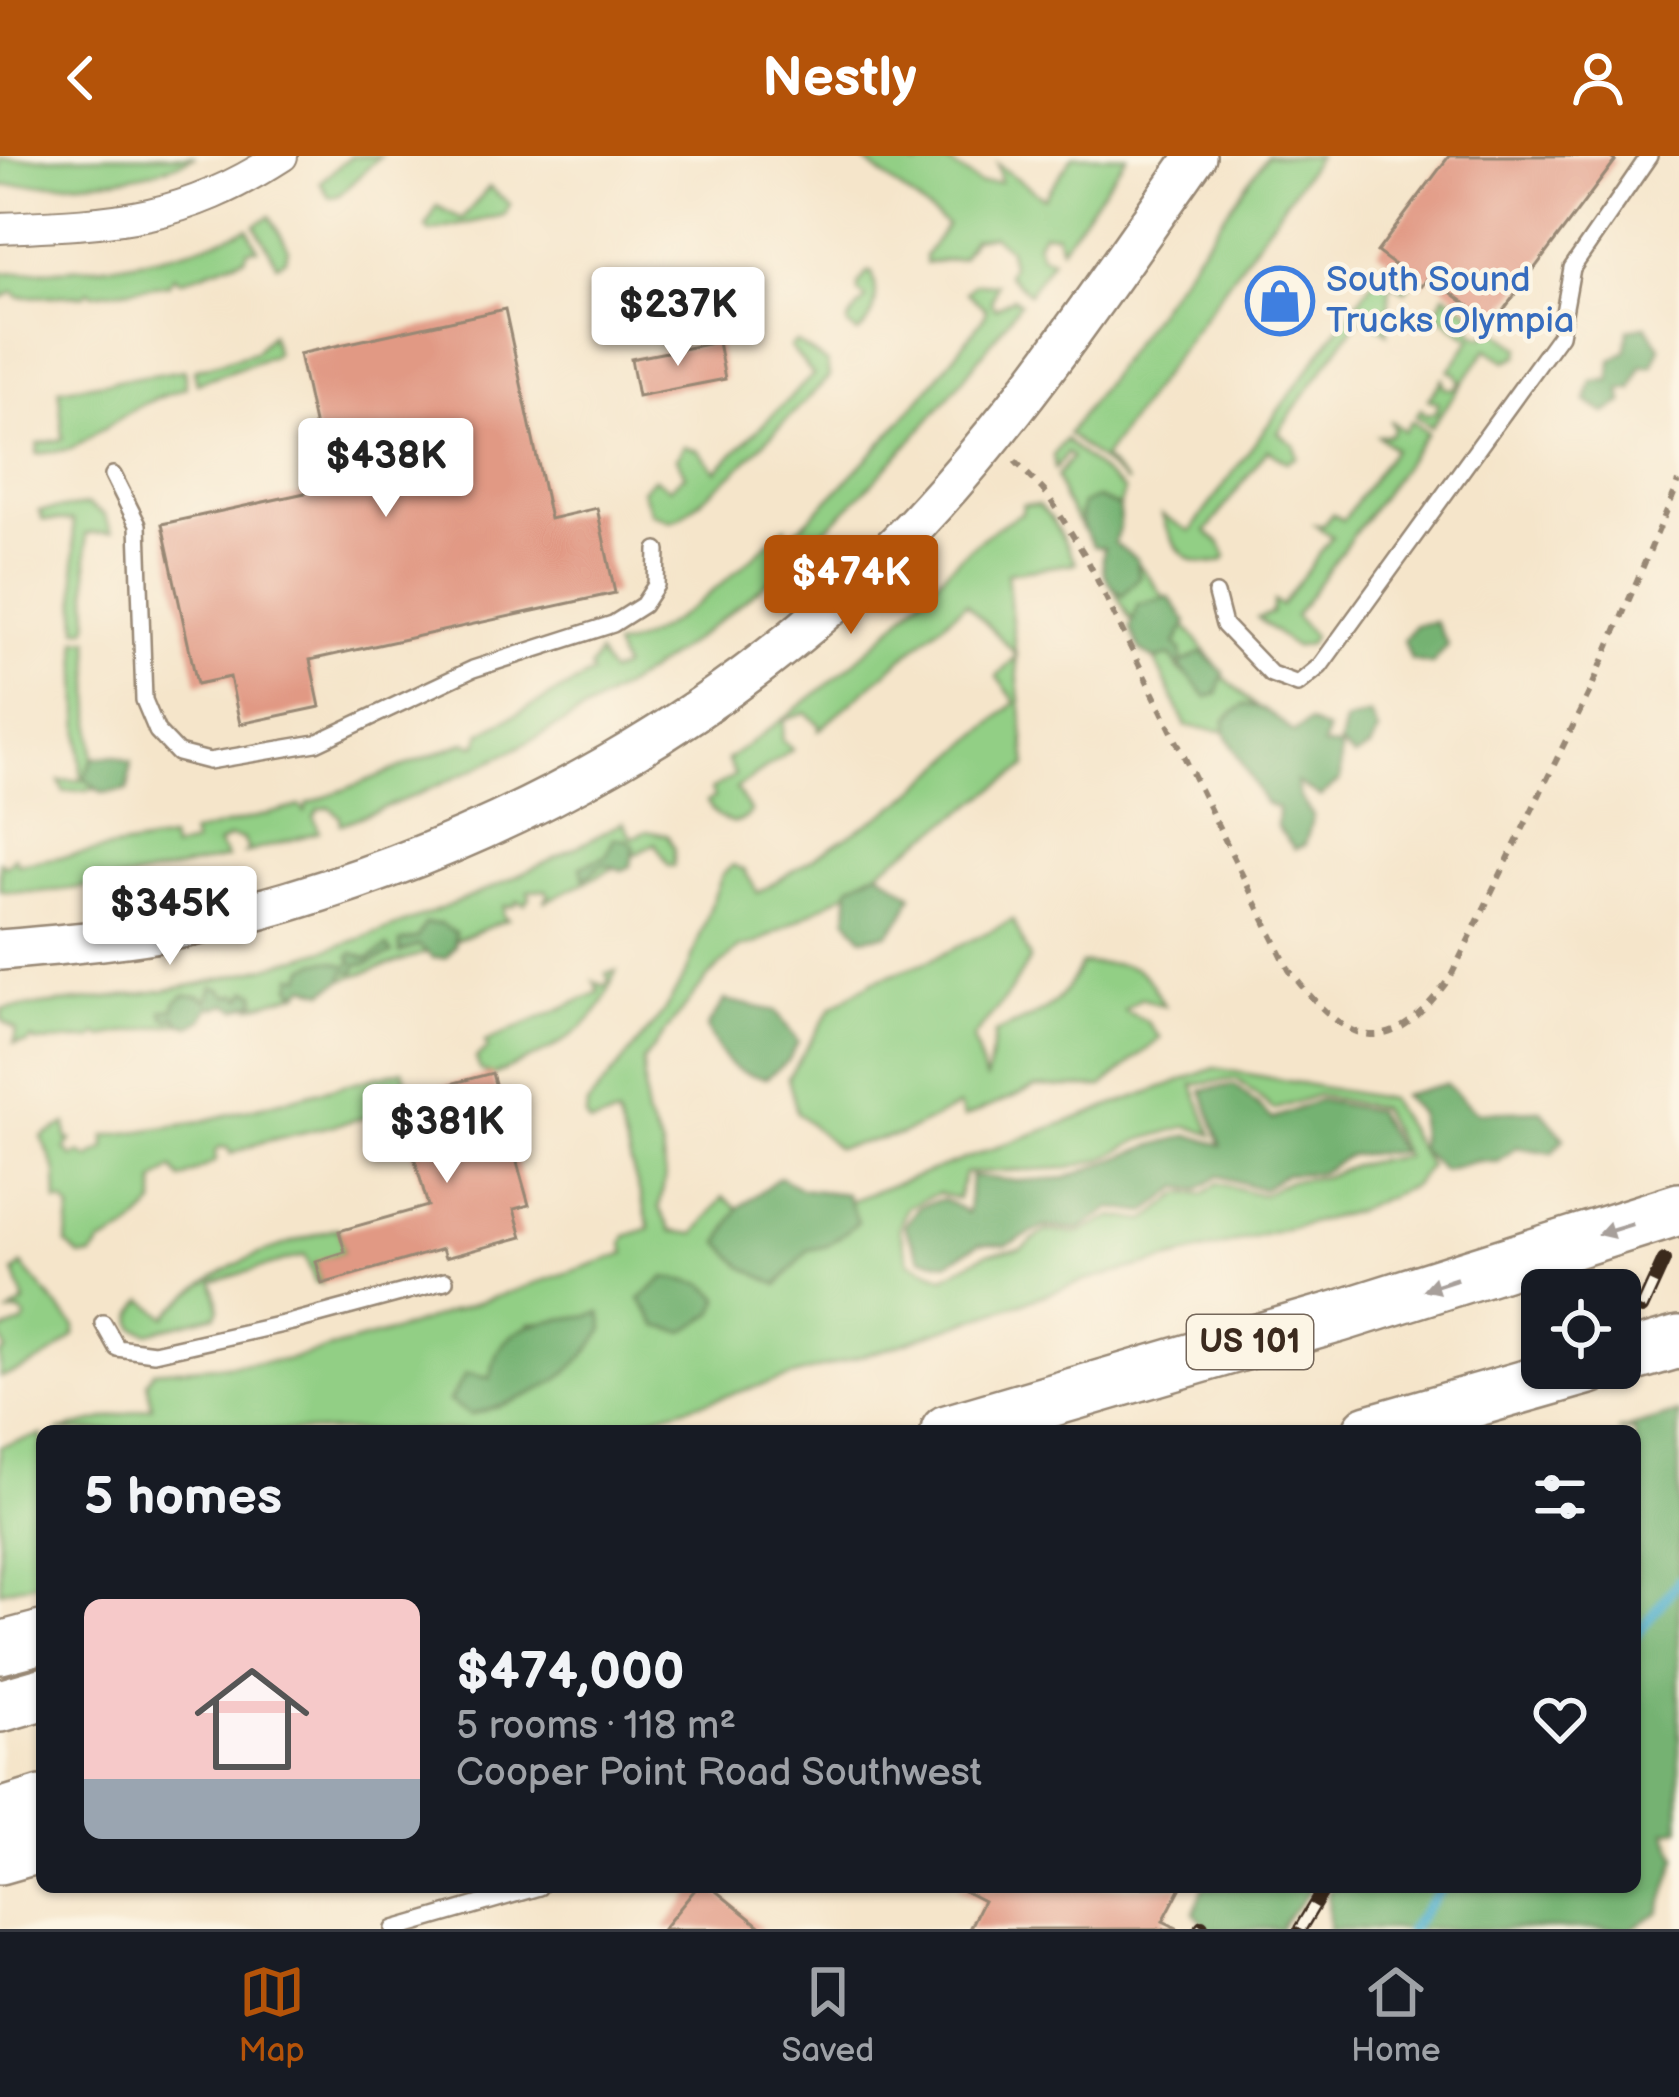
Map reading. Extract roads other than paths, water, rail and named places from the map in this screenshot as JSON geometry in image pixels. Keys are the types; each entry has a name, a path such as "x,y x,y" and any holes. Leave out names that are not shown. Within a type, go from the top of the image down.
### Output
{"highway":[{"name":"US 101","path":"968,1425 1340,1316 1679,1209"},
{"path":"1641,1353 1679,1342"},
{"path":"1390,1425 1521,1387"},
{"path":"0,1648 36,1639"},
{"path":"0,1706 36,1696"},
{"path":"0,1815 36,1804"},
{"path":"0,1858 36,1848"}],"main road":[{"path":"0,950 151,934 249,913 439,850 537,806 645,743 769,658 886,554 1047,368 1196,156"}],"street":[{"path":"0,228 127,221 194,205 282,156"}],"lane":[{"path":"1216,594 1224,626 1271,674 1298,684 1320,666 1559,335 1572,268 1649,156"},
{"path":"113,475 138,525 144,700 157,731 178,752 209,760 316,743 473,669 613,625 643,605 656,585 657,550"},
{"path":"104,1323 117,1348 154,1353 446,1280"},
{"path":"394,1929 518,1893"}],"waterway":[{"path":"1641,1629 1679,1580"},
{"path":"1410,1929 1438,1893"}],"railway":[{"path":"1642,1308 1664,1260"},
{"path":"1300,1929 1321,1893"}],"place":[{"name":"South Sound Trucks Olympia","path":"1280,301"}]}
